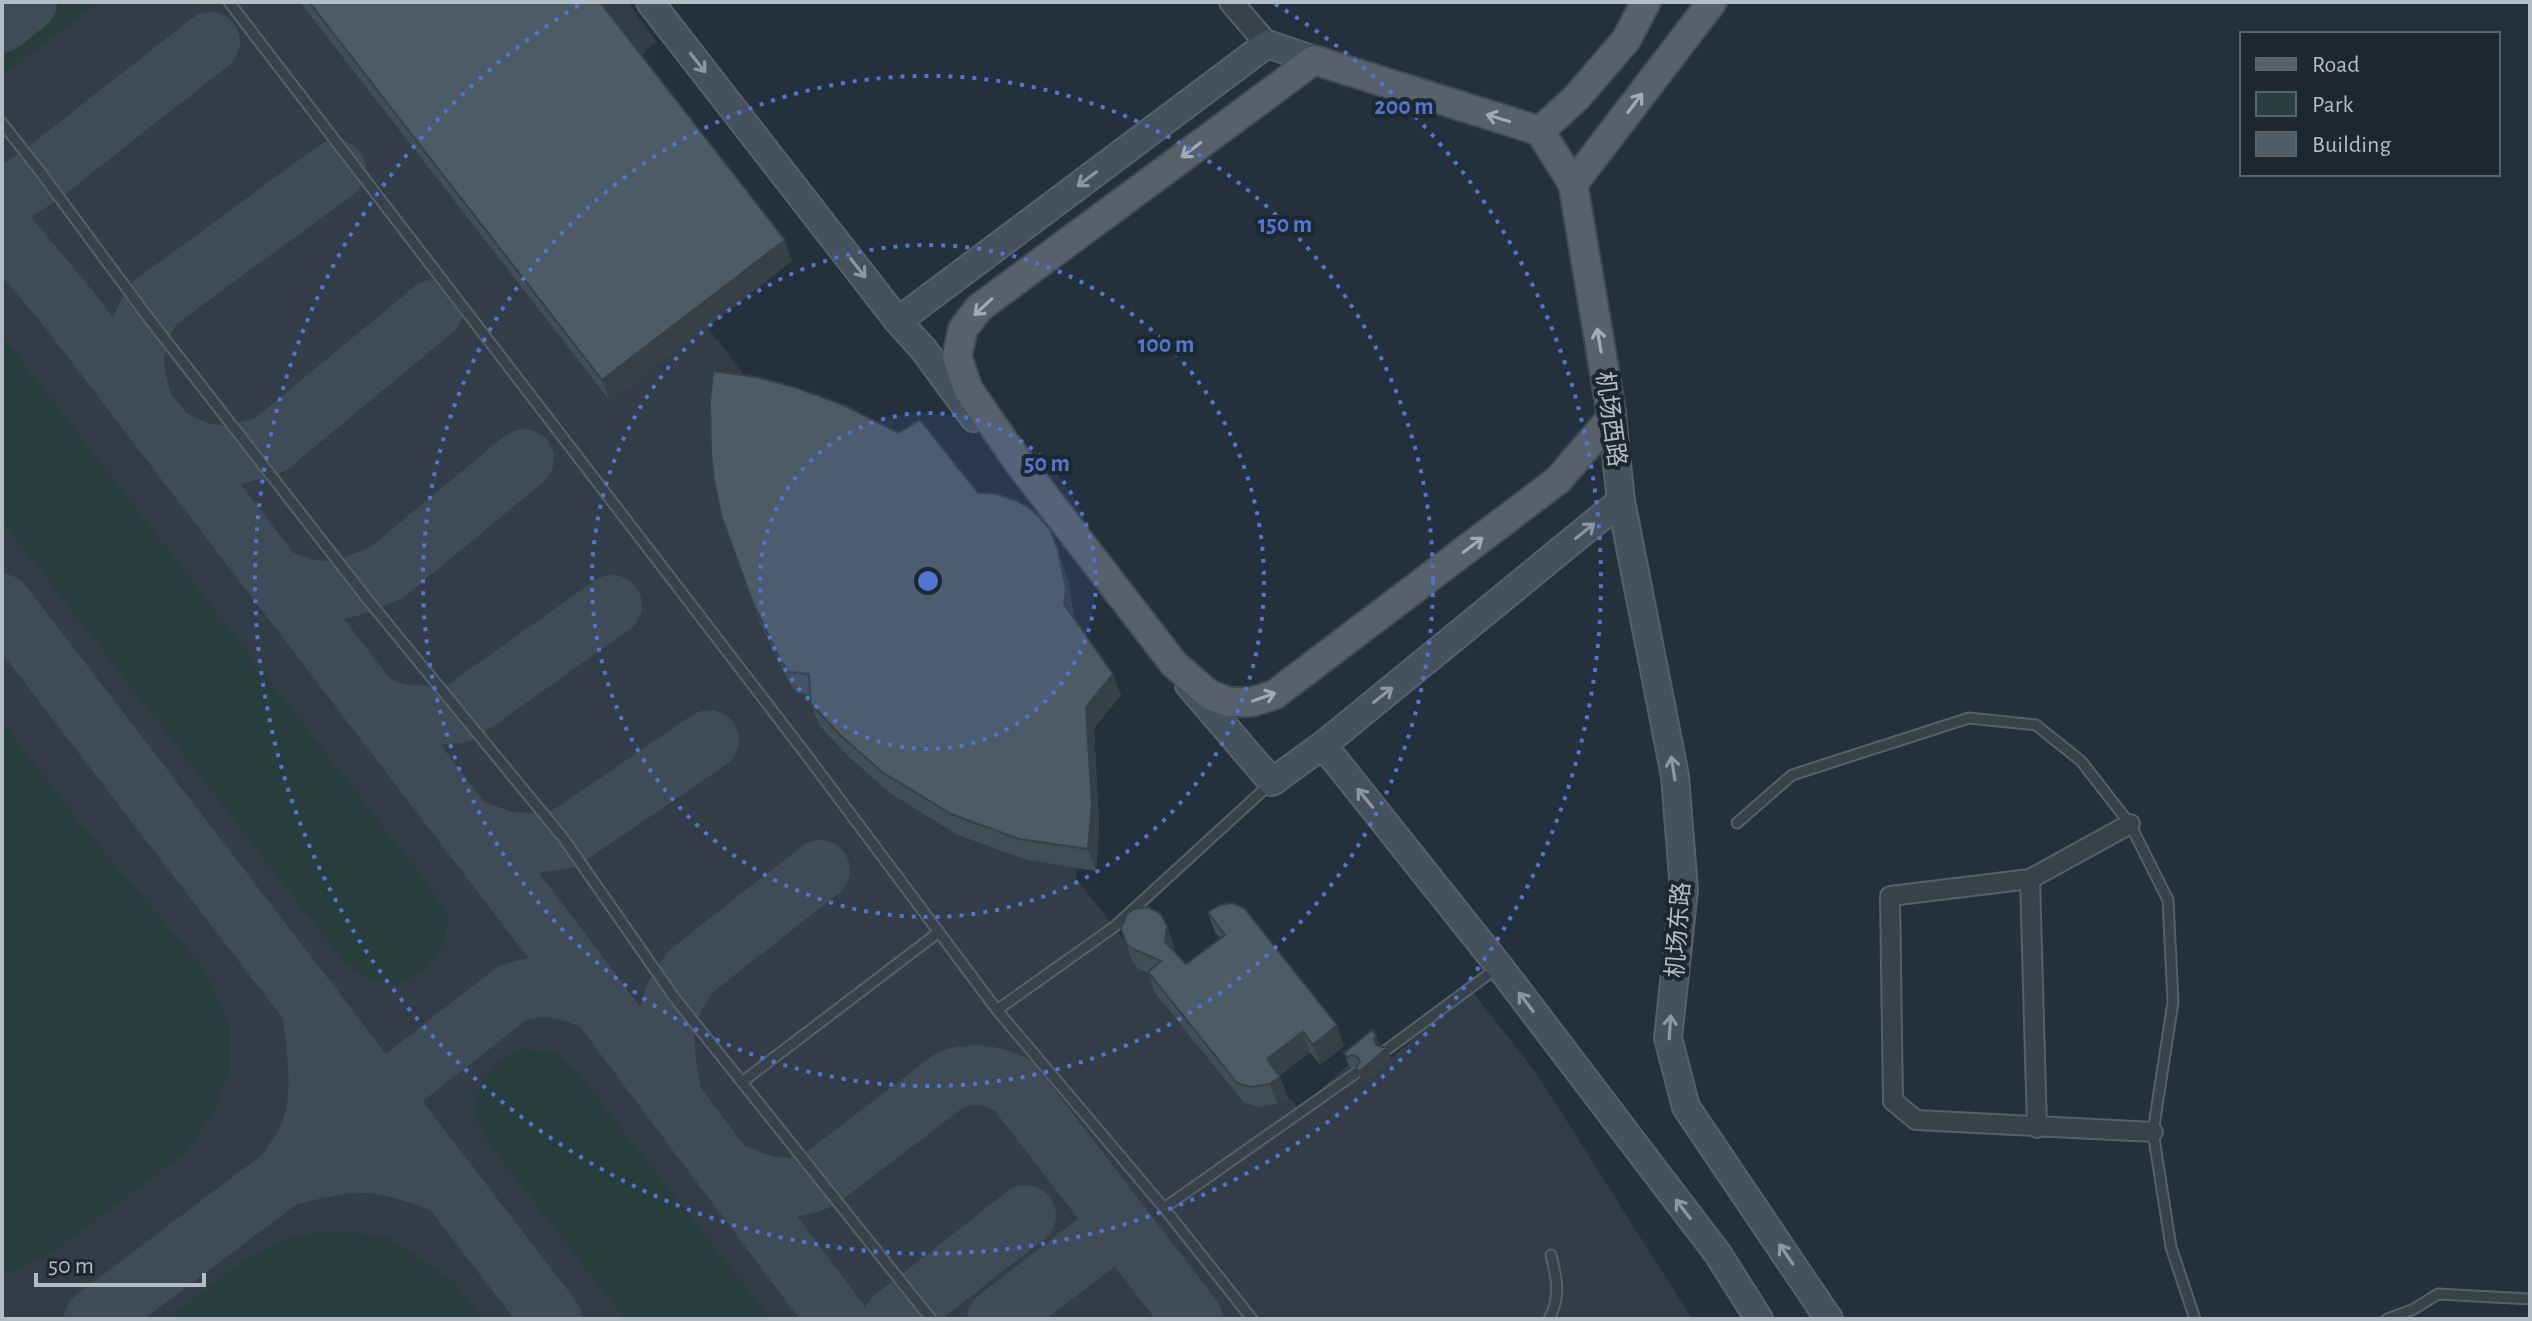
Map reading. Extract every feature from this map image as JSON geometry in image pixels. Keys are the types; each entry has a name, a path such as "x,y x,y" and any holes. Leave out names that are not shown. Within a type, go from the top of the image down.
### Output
{"main road":[{"path":"650,2 898,321 924,350 1021,480 1123,607 1272,782"},
{"path":"1540,131 1577,97 1626,40 1646,2"},
{"path":"898,321 1267,44 1540,131 1573,184 1712,2"},
{"path":"1314,60 979,308 963,329 957,356 968,389 1019,463 1174,664 1210,695 1229,702 1251,702 1274,695 1558,480 1612,417"},
{"name":"机场西路","path":"1272,782 1323,745 1621,501 1612,417 1573,184"},
{"name":"机场东路","path":"1621,501 1675,776 1684,890 1668,1038 1686,1107 1829,1319"},
{"path":"1323,745 1499,966 1718,1254 1759,1319"}],"street":[{"path":"1231,2 1267,44"},
{"path":"2130,824 2030,879 1890,896 1893,1101 1916,1120 2153,1132"},
{"path":"2030,879 2037,1128"}],"lane":[{"path":"229,2 808,757 997,1010 1164,1208 1252,1319"},
{"path":"2,123 147,316 368,600 564,839 674,997 931,1319"},
{"path":"1737,823 1792,775 1969,718 2036,725 2081,761 2130,824 2168,900 2173,1002 2153,1132 2171,1247 2195,1319"},
{"path":"997,1010 1114,927 1272,782"},
{"path":"742,1082 939,932"},
{"path":"1385,1051 1499,966"},
{"path":"1164,1208 1356,1073"},
{"path":"1549,1319 1559,1291 1551,1255"},
{"path":"2387,1319 2414,1309 2438,1294 2530,1299"}],"shaded area":[{"path":"2,2 628,2 656,42 642,55 792,261 708,328 756,390 1056,550 1070,585 1072,626 1121,695 1094,728 1099,827 1096,871 1077,868 1076,878 1161,987 1155,993 1244,1103 1259,1107 1277,1104 1288,1097 1299,1108 1376,1041 1391,1059 1473,992 1537,1074 1692,1319 2,1319"}],"green space":[{"path":"2,2 99,2 2,76"},
{"path":"2,336 434,893 449,918 443,945 426,969 400,984 371,980 345,963 2,520"},
{"path":"2,722 78,821 205,971 230,1028 229,1074 211,1116 187,1152 47,1257 2,1275"},
{"path":"524,1049 553,1052 577,1072 770,1319 625,1319 486,1139 474,1113 481,1084 499,1062"},
{"path":"316,1232 354,1232 389,1238 453,1281 482,1319 168,1319 244,1261 282,1241"}],"building":[{"path":"309,2 600,2 785,240 602,380"},
{"path":"713,371 757,377 797,388 846,406 898,433 920,420 978,493 996,494 1017,501 1032,510 1049,528 1057,547 1066,589 1064,604 1113,674 1086,707 1092,805 1088,849 1019,839 951,814 882,772 811,704 809,674 789,672 780,659 752,601 721,515 711,452"},
{"path":"1233,903 1245,909 1337,1025 1313,1045 1303,1032 1267,1059 1280,1077 1270,1084 1251,1087 1237,1083 1148,972 1161,961 1131,948 1121,928 1127,914 1134,909 1148,907 1160,913 1167,926 1165,942 1186,964 1225,935 1208,912 1220,905"},
{"path":"1372,1030 1376,1035 1376,1045 1387,1048 1359,1072 1356,1068 1360,1062 1358,1057 1347,1057 1344,1053"}],"taxiway":[{"path":"2,22 27,2"},
{"path":"2,201 42,174 210,42"},
{"path":"143,406 134,354 140,331 153,304 336,170"},
{"path":"2,235 12,241 68,308 560,950 837,1319"},
{"path":"165,435 193,450 216,455 240,453 270,445 433,310"},
{"path":"274,577 305,588 330,591 386,573 524,459"},
{"path":"2,604 552,1319"},
{"path":"370,702 406,715 460,713 612,605"},
{"path":"465,827 507,842 535,843 564,839 709,740"},
{"path":"672,1099 664,1031 674,997 690,972 820,870"},
{"path":"94,1319 284,1176 335,1132 511,994 545,988 598,1002"},
{"path":"289,1169 306,1143 316,1110 318,1075 312,1005"},
{"path":"725,1170 782,1188 806,1184 820,1179 950,1080 974,1075 997,1079 1013,1085 1193,1319"},
{"path":"284,1176 339,1165 369,1163 449,1184"},
{"path":"893,1319 1026,1215"},
{"path":"997,1319 1101,1239"}]}
